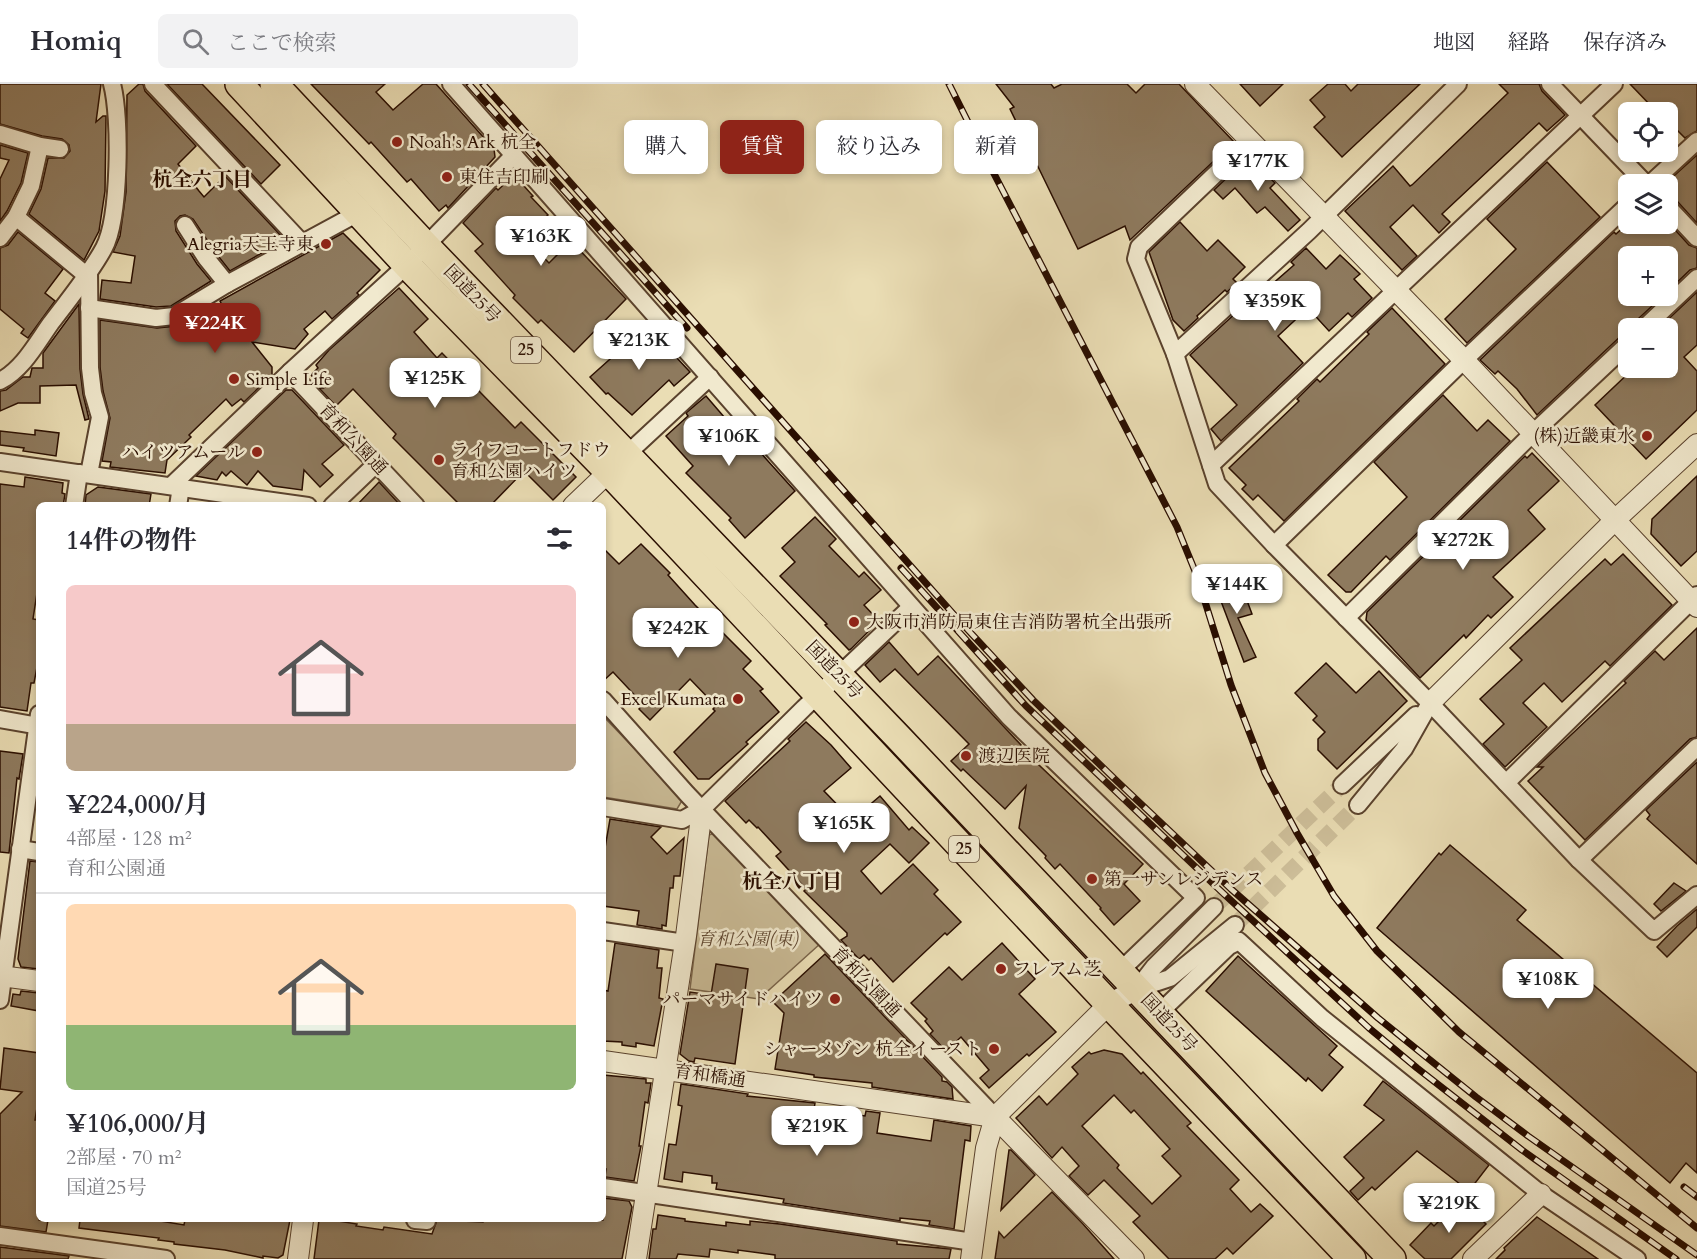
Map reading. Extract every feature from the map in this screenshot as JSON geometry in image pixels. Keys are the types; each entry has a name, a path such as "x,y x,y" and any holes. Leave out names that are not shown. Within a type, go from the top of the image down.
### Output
{"highway":[{"name":"国道25号","path":"239,84 407,265 839,675 1392,1259"},
{"name":"国道25号","path":"274,84 426,246 819,694 1352,1259"}],"street":[{"path":"0,381 26,359 105,246 113,218 116,193 117,111 112,84"},
{"path":"153,84 302,243"},
{"path":"451,84 1009,717 1196,898 1109,1004 995,1117 986,1148 972,1251 606,1187"},
{"path":"1195,84 1695,601 1506,783"},
{"path":"1175,354 1323,217 1458,84"},
{"path":"1550,84 1638,174"},
{"path":"1211,465 1614,84"},
{"path":"0,134 40,146 60,149"},
{"path":"1250,141 1139,247 1136,259 1175,354 1217,484 1579,860 1654,931 1697,895"},
{"path":"1659,174 1697,141"},
{"path":"0,238 16,217 31,186 40,146"},
{"path":"178,502 177,486 290,372 407,265 514,155"},
{"path":"89,308 156,318 174,316 227,284 358,213"},
{"path":"1274,545 1618,214"},
{"path":"16,217 87,273 90,368 93,393 100,417 75,502"},
{"path":"1678,218 1697,238"},
{"path":"185,225 206,258 227,284"},
{"path":"1655,318 1697,278"},
{"path":"1346,618 1533,433 1618,353"},
{"name":"育和公園通","path":"290,372 412,502"},
{"path":"577,502 710,377"},
{"path":"1342,785 1430,703 1616,519 1697,444"},
{"path":"0,462 282,502"},
{"path":"336,502 376,465"},
{"path":"606,807 682,819 702,809 911,606"},
{"name":"育和公園通","path":"606,703 702,809 995,1117 1134,1259"},
{"path":"1358,805 1404,749 1430,703"},
{"path":"0,719 36,722"},
{"path":"0,1000 36,736"},
{"path":"1579,860 1697,747"},
{"path":"636,1259 685,943 702,809"},
{"path":"20,849 36,852"},
{"path":"1129,980 1154,967 1214,908"},
{"path":"1129,980 1170,978 1235,925"},
{"path":"606,931 685,943"},
{"path":"1159,1013 1229,946 1239,941 1322,1018 1541,1194 1637,1259"},
{"path":"2,976 36,981"},
{"name":"育和橋通","path":"606,1061 995,1117"},
{"path":"1473,1259 1541,1194"},
{"path":"298,1259 303,1222"},
{"path":"0,1236 166,1259"}],"green space":[{"path":"606,719 683,799 677,809 606,797"},
{"name":"育和公園(東)","path":"717,832 821,943 759,999 690,989 709,835"}],"building":[{"path":"0,84 101,84 96,122 106,116 105,191 99,231 84,260 29,214 41,189 48,158 64,158 70,151 69,145 62,139 0,124"},
{"path":"139,84 143,84 145,91 196,146 178,164 204,197 225,176 285,240 230,271 193,219 185,215 180,216 175,221 176,231 211,281 171,306 156,307 100,299 102,280 131,283 135,256 113,252 120,236 126,192 127,95"},
{"path":"167,84 202,84 280,165 261,184"},
{"path":"311,84 385,84 376,92 393,110 423,84 436,84 494,149 495,157 448,208 446,205 439,211 411,179 407,182 371,142 369,144"},
{"path":"996,84 1051,84 1054,88 1062,84 1127,84 1136,93 1145,84 1179,84 1234,142 1130,240 1125,226 1078,249 1038,167 1038,120 1015,120 1010,109 1014,107"},
{"path":"1240,84 1283,84 1260,106"},
{"path":"1328,84 1345,84 1351,91 1358,84 1420,84 1342,157 1314,127 1325,117 1310,100"},
{"path":"1499,84 1539,84 1542,91 1565,115 1547,131 1539,123 1442,214 1450,222 1439,233 1413,205 1390,227 1417,256 1402,270 1345,211 1393,166 1410,186 1412,185 1508,93"},
{"path":"1630,84 1697,84 1697,131 1685,138 1678,131 1678,102 1647,102"},
{"path":"0,145 28,153 21,183 0,221 0,179 9,160 0,158"},
{"path":"1697,155 1697,223 1678,202 1678,174 1676,174"},
{"path":"1249,157 1275,183 1270,188 1300,220 1288,231 1265,207 1257,213 1235,188 1223,199 1214,190"},
{"path":"1547,162 1600,217 1467,343 1445,319 1516,249 1487,219"},
{"path":"514,175 548,215 524,237 549,263 571,241 626,299 574,352 541,320 538,323 513,298 515,295 475,251 483,244 463,223 496,188 498,190"},
{"path":"1180,222 1207,251 1218,240 1245,267 1233,279 1237,283 1227,292 1225,290 1184,331 1173,320 1149,252"},
{"path":"18,232 63,269 45,293 55,301 28,338 21,333 24,329 0,309 0,248 8,245"},
{"path":"1614,232 1616,234 1678,233 1689,245 1697,248 1697,268 1690,270 1678,281 1678,246 1618,246 1618,306 1652,306 1639,318 1618,318 1618,339 1537,415 1517,389 1498,371 1495,374 1480,360"},
{"path":"343,233 380,270 357,293 359,295 332,319 325,311 304,329 308,334 295,349 252,342 272,367 272,375 244,402 241,399 232,406 226,399 167,460 165,473 110,467 111,462 102,461 110,418 100,367 100,320 157,328 176,326 192,317 203,339 231,323 220,301"},
{"path":"1306,248 1326,269 1340,255 1360,274 1354,279 1372,298 1352,317 1348,313 1329,331 1308,308 1278,336 1303,363 1221,441 1211,429 1237,405 1190,355 1251,299 1261,291 1262,293 1294,265 1291,262"},
{"path":"399,288 428,319 414,332 437,358 442,353 515,428 521,422 576,477 553,500 524,471 494,502 457,502 393,438 396,434 353,389 336,406 319,388 323,388 311,375 329,350"},
{"name":"(株)近畿東水","path":"1697,292 1697,345 1684,357 1697,371 1697,410 1646,459 1595,405 1623,378 1678,378 1678,318 1670,318"},
{"path":"79,304 80,369 89,419 85,420 76,385 40,386 40,403 18,403 0,411 0,391 6,390 23,377 30,377 32,368 43,368 43,353"},
{"path":"1392,308 1445,364 1284,521 1258,495 1253,500 1242,489 1246,485 1229,468 1299,401 1297,399 1317,379 1320,382 1369,334 1367,332"},
{"path":"647,326 690,372 674,386 669,380 632,415 608,393 606,394 590,377"},
{"path":"286,390 292,390 344,445 322,464 333,475 320,487 304,470 302,490 273,486 258,471 247,485 231,471 226,476 222,472 217,480 196,476"},
{"path":"1443,395 1477,431 1488,420 1510,441 1390,560 1386,556 1351,592 1346,592 1328,575 1407,497 1374,462"},
{"path":"706,396 731,425 733,422 795,491 745,538 729,520 731,518 686,473 693,466 666,436 688,416 686,413"},
{"path":"35,430 59,433 56,456 0,445 0,431 35,435"},
{"path":"1532,453 1559,481 1528,510 1545,529 1493,577 1513,597 1491,618 1488,615 1466,638 1464,635 1420,678 1366,620 1367,612 1525,456 1527,458"},
{"path":"1697,476 1697,551 1681,566 1651,534 1652,519"},
{"path":"25,477 63,483 62,493 65,494 64,502 36,502 36,600 33,619 36,620 36,673 34,683 31,683 27,711 0,707 0,484 24,487"},
{"path":"379,482 397,502 360,502"},
{"path":"98,487 151,494 150,502 85,502 86,495"},
{"path":"815,517 836,539 829,546 859,577 864,572 881,590 864,605 879,621 849,650 780,576 795,562 782,548"},
{"path":"641,544 670,573 668,575 695,605 751,661 743,669 763,689 760,691 779,712 709,779 698,779 674,752 715,711 713,709 716,706 690,679 650,720 639,709 643,704 613,672 606,678 606,551 619,564"},
{"path":"1623,554 1672,605 1610,666 1605,661 1562,702 1544,683 1523,703 1547,727 1505,767 1483,744 1504,724 1480,699 1522,660 1510,648 1605,559 1611,565"},
{"path":"1239,579 1252,614 1238,618 1256,657 1244,662 1216,588"},
{"path":"1697,628 1697,737 1690,739 1585,840 1528,781 1543,767 1537,767 1626,683 1624,681 1655,651 1664,660"},
{"path":"889,642 918,675 938,656 1021,745 1020,747 1143,864 1124,884 1140,901 1114,925 1060,864 1055,869 1045,858 1046,856 1019,828 1026,786 1005,809 963,769 961,771 951,761 969,744 895,669 880,682 865,665"},
{"path":"1326,663 1356,693 1379,671 1407,701 1337,769 1318,750 1318,739 1325,732 1313,720 1317,716 1295,693"},
{"path":"806,722 851,768 824,791 852,820 880,796 909,830 912,827 929,843 909,863 890,844 861,871 881,894 913,864 938,890 934,894 961,922 947,935 945,933 893,982 871,958 869,960 864,955 859,959 841,940 847,936 847,933 804,891 806,889 776,856 781,852 758,827 749,820 746,823 725,801 790,741 788,739"},
{"path":"0,751 23,754 19,779 17,778 9,853 0,852"},
{"path":"1697,762 1697,864 1647,819 1650,815 1646,810"},
{"path":"610,819 661,827 651,837 667,854 684,838 680,876 674,876 673,888 670,888 666,926 662,925 662,929 637,925 639,911 606,906 606,842"},
{"path":"1450,845 1526,910 1517,920 1697,1073 1697,1173 1686,1163 1670,1183 1377,928 1439,853 1441,855"},
{"path":"30,861 36,862 36,969 21,967 18,959"},
{"path":"1674,883 1686,891 1661,911 1654,904"},
{"path":"1697,909 1697,927 1667,957 1657,947"},
{"path":"615,943 659,950 657,968 662,968 659,998 663,999 654,1046 636,1043 636,1047 622,1045 622,1042 606,1041 606,991 608,991"},
{"path":"1002,943 1035,979 1019,994 1056,1032 989,1088 980,1078 989,1070 961,1037 946,1051 930,1034 933,1031 925,1021 927,1019 911,1003 949,967 962,980"},
{"path":"825,954 942,1077 942,1081 952,1087 953,1099 872,1087 872,1083 814,1077 814,1075 775,1069 784,1013 773,1002"},
{"path":"1238,956 1337,1046 1329,1055 1343,1067 1322,1091 1308,1078 1306,1081 1206,991"},
{"path":"716,964 748,969 735,1064 695,1058 694,1062 680,1054 690,992 711,995"},
{"path":"21,991 36,993 36,1010 11,1006 13,994 20,995"},
{"path":"4,1048 36,1053 36,1222 48,1222 46,1232 0,1226 0,1114 22,1092 0,1089"},
{"path":"1104,1050 1122,1054 1141,1074 1143,1072 1191,1123 1187,1126 1239,1180 1230,1189 1251,1212 1260,1204 1273,1216 1233,1254 1227,1248 1215,1259 1169,1259 1133,1222 1140,1216 1104,1180 1088,1195 1069,1176 1079,1166 1062,1147 1052,1158 1016,1118 1039,1096 1047,1105 1078,1074 1072,1067 1089,1052 1091,1054","holes":["1114,1095 1131,1113 1134,1110 1170,1149 1162,1156 1181,1176 1152,1204 1117,1168 1119,1165 1082,1126"]},
{"path":"606,1075 646,1079 646,1083 651,1083 648,1103 645,1102 639,1146 641,1146 634,1181 606,1177"},
{"path":"1383,1081 1489,1165 1469,1191 1417,1151 1375,1190 1372,1187 1358,1200 1350,1191 1364,1178 1344,1157 1384,1120 1364,1105"},
{"path":"681,1084 748,1094 747,1096 815,1103 813,1116 843,1120 844,1113 865,1116 866,1111 880,1113 877,1133 931,1141 934,1120 971,1126 970,1141 965,1140 954,1229 929,1225 930,1221 900,1218 900,1221 783,1203 784,1199 716,1189 717,1183 712,1183 712,1176 683,1172 682,1182 664,1179 669,1144 676,1145 682,1106 678,1105"},
{"path":"1009,1150 1035,1175 1001,1210"},
{"path":"1052,1192 1114,1259 995,1259 999,1232 1004,1238"},
{"path":"606,1198 629,1201 632,1207 622,1259 314,1259 319,1222 344,1222 383,1230 384,1227 432,1234 436,1222 606,1222"},
{"path":"1461,1199 1486,1224 1451,1259 1425,1259 1410,1245 1431,1223 1434,1226"},
{"path":"658,1215 726,1226 726,1222 750,1225 750,1221 780,1224 897,1241 897,1244 951,1249 949,1259 775,1259 775,1255 710,1249 709,1257 678,1254 676,1259 649,1259 653,1229 656,1229"},
{"path":"1537,1217 1598,1259 1496,1259 1505,1250 1504,1248"},
{"path":"80,1222 166,1222 184,1225 185,1222 290,1222 283,1255 278,1258 263,1256 263,1258 225,1250 174,1244 174,1242 158,1240 159,1238 79,1228"},
{"path":"0,1247 69,1256 68,1259 0,1259"}],"tunnel":[{"path":"1214,907 1342,785"},
{"path":"1235,925 1358,805"}],"railway":[{"path":"469,84 687,328"},
{"path":"483,84 956,617 1033,700 1121,785 1231,889 1378,1018 1528,1136 1697,1255"},
{"path":"949,84 1177,527 1197,576 1231,685 1265,773 1334,896 1377,951 1459,1032 1697,1228"},
{"path":"901,568 1026,706 1369,1028 1522,1150 1676,1259"},
{"path":"1684,1187 1697,1197"}],"place":[{"name":"Noah's Ark 杭全","path":"397,142"},
{"name":"東住吉印刷","path":"447,177"},
{"name":"Alegria天王寺東","path":"326,244"},
{"name":"Simple Life","path":"234,379"},
{"name":"(株)近畿東水","path":"1647,436"},
{"name":"ハイツアムール","path":"257,452"},
{"name":"ライフコートフドウ 育和公園ハイツ","path":"439,460"},
{"name":"大阪市消防局東住吉消防署杭全出張所","path":"854,622"},
{"name":"Excel Kumata","path":"738,699"},
{"name":"渡辺医院","path":"966,756"},
{"name":"第一サンレジデンス","path":"1092,879"},
{"name":"フレアム芝","path":"1001,969"},
{"name":"パーマサイドハイツ","path":"835,999"},
{"name":"シャーメゾン 杭全イースト","path":"994,1049"}],"district":[{"name":"杭全六丁目","path":"202,179"},
{"name":"杭全八丁目","path":"792,881"}]}
